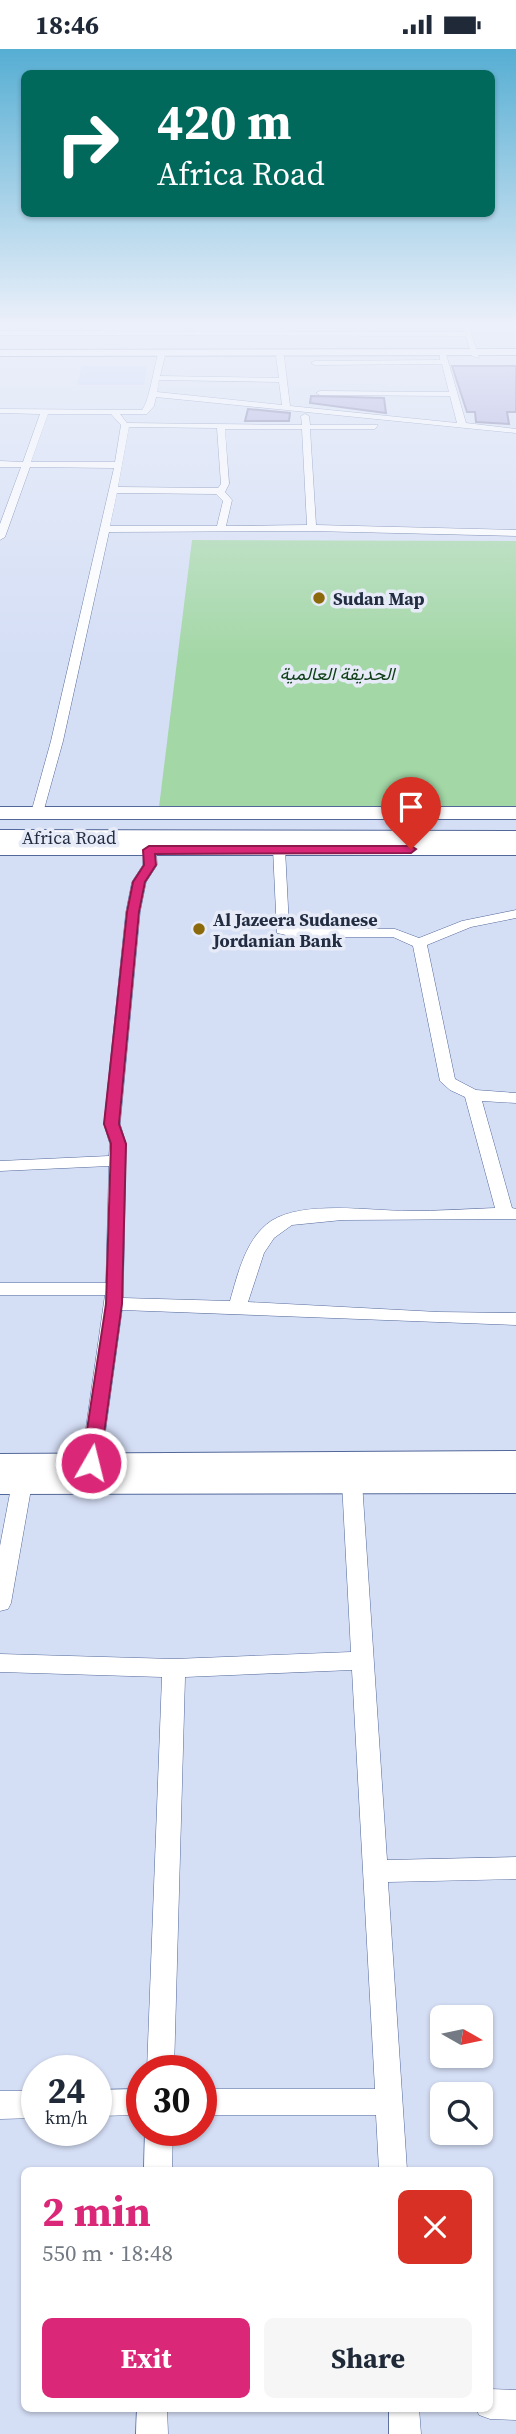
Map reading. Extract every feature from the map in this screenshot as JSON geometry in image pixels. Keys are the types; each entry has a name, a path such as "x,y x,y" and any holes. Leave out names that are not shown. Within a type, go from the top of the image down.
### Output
{"highway":[{"name":"Africa Road","path":"0,824 276,837"},
{"name":"Africa Road","path":"0,837 276,837 320,831 516,824"},
{"name":"Africa Road","path":"320,831 516,838"}],"main road":[{"name":"Africa Road","path":"0,813 516,813"},
{"name":"Africa Road","path":"0,849 149,850 276,837 516,849"},
{"path":"12,1474 91,1463 516,1462"},
{"path":"12,1474 352,1482 516,1482"}],"street":[{"path":"0,537 3,519 36,437"},
{"path":"37,814 57,741 114,490 123,437"},
{"path":"221,491 225,484 222,437"},
{"path":"307,437 312,528"},
{"path":"0,464 119,465"},
{"path":"114,490 221,491"},
{"path":"221,491 228,500 221,528"},
{"path":"105,529 312,528 516,533"},
{"path":"276,837 282,930 295,933 395,933 419,943 424,951 449,1081 458,1090 472,1095 516,1098"},
{"path":"91,1463 115,1297 118,1144 112,1124 123,996 133,912 139,882 150,865 149,850"},
{"path":"419,943 467,924 516,914"},
{"path":"237,1307 258,1245 278,1223 351,1214 511,1214 472,1095"},
{"path":"0,1166 118,1161"},
{"path":"0,1289 237,1307 438,1318 516,1319"},
{"path":"0,1603 12,1474"},
{"path":"352,1482 393,2167"},
{"path":"0,1663 174,1668 362,1661"},
{"path":"161,2055 174,1668"},
{"path":"376,1871 516,1868"},
{"path":"217,2102 389,2102"},
{"path":"0,2105 21,2104"},
{"path":"158,2167 159,2146"},
{"path":"493,2404 516,2405"},
{"path":"152,2412 152,2434"},
{"path":"404,2412 405,2434"}],"green space":[{"name":"الحديقة العالمية","path":"192,540 516,541 516,806 159,807"}],"place":[{"name":"Sudan Map","path":"319,598"},
{"name":"Al Jazeera Sudanese Jordanian Bank","path":"199,929"}],"route":[{"path":"91,1463 114,1304 118,1144 112,1124 123,996 133,912 139,882 150,865 149,850 411,849"}]}
